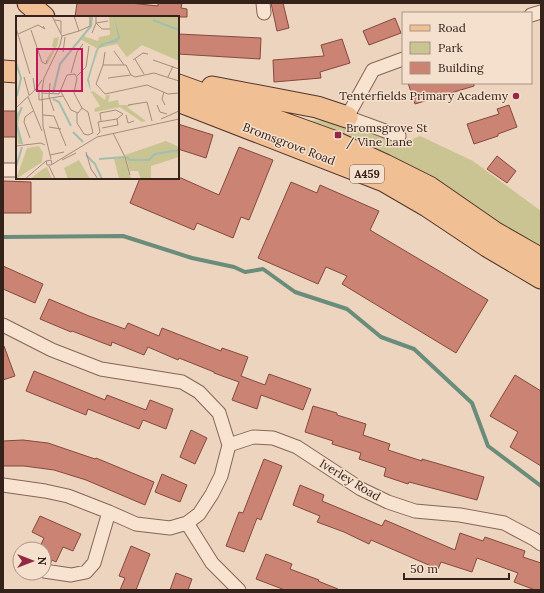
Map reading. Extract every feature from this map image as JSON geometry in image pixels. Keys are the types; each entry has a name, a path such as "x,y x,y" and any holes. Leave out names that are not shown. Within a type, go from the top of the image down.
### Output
{"main road":[{"path":"22,3 28,16"},
{"path":"28,3 43,16"},
{"path":"179,84 208,86 317,107 347,117"},
{"name":"Bromsgrove Road","path":"179,84 333,142 385,165 429,187 494,232 541,259"},
{"name":"Bromsgrove Road","path":"179,101 384,181 427,206 487,246 541,278"}],"street":[{"path":"398,136 347,117 373,70 402,59"},
{"path":"3,170 16,170"},
{"path":"3,325 52,350 101,369 182,382 199,392 219,413 230,445 220,476 212,494 199,514 188,523 170,528 136,524 68,496 3,485"},
{"name":"Iverley Road","path":"230,445 253,436 273,438 297,447 362,489 388,502 415,511 460,515 504,523 541,544"},
{"path":"52,572 71,575 86,572 94,563 109,512"},
{"path":"188,523 212,563 239,590"}],"green space":[{"path":"297,120 329,121 364,130 401,144 420,136 473,161 541,211 541,252"}],"building":[{"path":"77,3 130,3 158,6 158,3 182,3 181,8 187,9 187,17 75,16"},
{"path":"271,3 283,3 289,28 277,31"},
{"path":"395,18 401,33 369,45 363,31"},
{"path":"179,34 261,38 260,59 179,54"},
{"path":"342,39 350,63 320,72 321,78 274,82 273,60 324,56 321,45"},
{"path":"408,84 474,84 474,86 415,104"},
{"path":"509,105 517,127 498,134 498,136 474,144 467,124 499,114 497,109"},
{"path":"3,111 16,111 16,137 3,137"},
{"path":"179,124 213,135 206,158 179,149"},
{"path":"239,147 273,160 249,220 241,217 233,238 197,223 194,230 130,203 140,179 181,178 219,195"},
{"path":"497,156 516,171 507,183 487,169"},
{"path":"3,181 31,182 31,213 3,213"},
{"path":"291,182 317,193 320,185 379,211 370,230 488,300 456,353 342,284 347,276 326,267 318,284 258,258"},
{"path":"3,266 43,284 35,303 3,289"},
{"path":"49,299 125,329 128,323 159,336 162,328 221,351 222,348 248,357 241,376 265,385 269,374 311,389 303,410 261,395 257,409 232,400 239,382 179,358 178,360 148,347 144,355 112,342 111,346 40,319"},
{"path":"4,346 15,376 3,380 3,347"},
{"path":"34,371 105,400 107,395 146,410 150,400 173,409 166,429 143,420 139,429 88,409 86,415 26,391"},
{"path":"515,375 541,391 541,466 510,447 518,432 490,416"},
{"path":"313,406 366,424 363,435 390,444 388,450 422,461 422,459 484,477 477,500 409,482 408,484 384,476 386,468 359,459 361,453 332,444 333,441 305,432"},
{"path":"191,430 207,438 195,464 180,457"},
{"path":"23,440 48,443 95,459 96,458 154,482 145,505 86,480 54,470 24,466 3,466 3,441"},
{"path":"264,459 282,466 261,520 257,518 244,552 226,546 239,512 243,513"},
{"path":"162,474 187,485 180,502 155,492"},
{"path":"300,485 324,495 322,501 382,526 385,520 455,550 460,533 483,541 485,537 525,551 523,557 541,563 541,590 535,590 514,582 518,573 477,558 472,572 441,562 438,569 371,540 369,544 344,532 317,522 320,516 293,505"},
{"path":"40,516 81,534 73,551 63,547 56,562 52,560 52,541 43,541 44,538 32,532"},
{"path":"131,546 150,554 136,590 120,590 125,578 119,576"},
{"path":"266,554 292,564 290,569 319,580 318,581 338,590 285,590 256,579"},
{"path":"176,573 192,579 188,590 170,590"}],"waterway":[{"path":"3,237 123,236 192,258 234,267 245,272 263,269 295,292 347,309 381,337 414,349 472,403 488,446 541,486"}],"place":[{"name":"Tenterfields Primary Academy","path":"516,96"},
{"name":"Bromsgrove St / Vine Lane","path":"338,135"}]}
